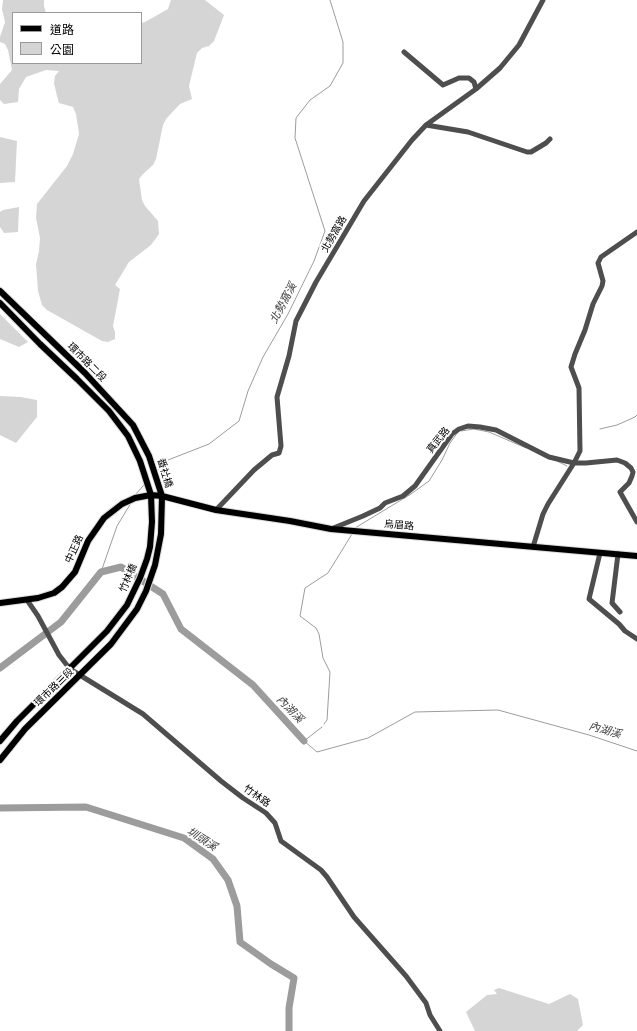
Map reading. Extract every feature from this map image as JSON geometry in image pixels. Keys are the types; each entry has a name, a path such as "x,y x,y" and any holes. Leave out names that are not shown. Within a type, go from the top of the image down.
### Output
{"main road":[{"name":"環市路二段","path":"0,291 85,373 133,425 149,456"},
{"name":"環市路二段","path":"0,303 109,411 128,436 140,461"},
{"name":"番社橋","path":"149,456 162,496"},
{"name":"番社橋","path":"140,461 151,495"},
{"name":"中正路","path":"0,603 48,596 62,587 74,572 93,532 104,518 122,504 135,498 151,495 162,496"},
{"name":"竹林橋","path":"127,605 140,578 150,547 152,522 151,495"},
{"name":"烏眉路","path":"162,496 216,510 290,521 331,529 637,556"},
{"name":"竹林橋","path":"136,609 146,591 155,565 161,534 162,496"},
{"name":"環市路二段","path":"0,741 17,720 107,631 127,605"},
{"name":"環市路二段","path":"0,760 25,729 111,644 136,609"}],"street":[{"name":"北勢窩路","path":"216,510 254,470 272,455 279,453 281,446 277,397 289,356 296,321 316,282 364,201 412,140 426,125 476,89 500,68 519,45 543,0"},
{"path":"404,52 443,85 459,78 469,78 474,82 476,89"},
{"path":"426,125 468,132 527,152 531,152 550,139"},
{"path":"534,547 543,514 580,451 579,388 571,367 593,304 602,286 603,281 598,263 601,257 637,232"},
{"name":"真武路","path":"331,529 363,516 403,496 415,486 452,434 459,429 468,426 496,430 549,457 574,463 617,460 625,463 633,472 629,483 620,492 637,522"},
{"path":"600,553 589,599 619,624 624,631 637,639"},
{"path":"618,554 612,604 620,612"},
{"name":"竹林路","path":"27,600 38,616 55,649 70,669 142,714 221,781 266,813 275,823 281,840 321,870 354,917 406,976 426,1003 430,1015 440,1031"}],"green space":[{"path":"3,0 44,0 46,12 12,12 12,64 142,64 142,23 168,9 171,0 205,0 224,15 214,41 209,46 202,48 197,53 189,86 192,99 180,104 166,119 163,125 156,159 153,165 139,179 142,200 145,206 158,221 159,234 151,245 129,262 115,285 120,289 113,326 115,339 108,342 102,341 47,310 42,305 38,291 36,264 40,238 36,218 37,204 67,166 73,154 79,134 76,114 73,107 59,103 54,83 55,76 59,71 46,70 26,77 19,89 18,102 4,104 0,100 0,84 12,70 8,50 5,44 0,42 0,37 5,22 2,9"},
{"path":"0,137 17,141 15,182 0,183"},
{"path":"19,207 18,232 4,233 0,227 0,212"},
{"path":"0,314 28,342 19,347 0,339"},
{"path":"0,396 21,397 37,400 37,417 16,443 0,435"},
{"path":"499,988 549,1004 570,994 578,999 583,1025 577,1031 475,1031 466,1012 487,995 497,994 494,990"}],"waterway":[{"name":"北勢窩溪","path":"157,471 168,460 209,444 239,421 248,391 263,357 288,314 314,261 325,231 295,138 296,118 310,100 330,86 343,63 343,42 330,0"},
{"path":"600,429 617,425 637,415"},
{"path":"461,431 474,429 489,432 526,448"},
{"path":"355,528 411,494 429,481 442,460 450,443 458,432"},
{"path":"557,461 567,466"},
{"name":"北勢窩溪","path":"135,495 144,485"},
{"name":"北勢窩溪","path":"101,572 117,526 131,503"},
{"path":"324,724 327,720 330,672 323,658 319,634 316,628 300,616 305,588 328,573 352,534"},
{"name":"內湖溪","path":"0,668 61,622 101,572 121,567 163,594 181,629 253,685 304,741"},
{"name":"內湖溪","path":"322,727 304,741 317,752 368,738 415,712 498,710 589,735 637,751"},
{"name":"圳頭溪","path":"0,808 86,807 184,838 213,859 228,880 237,906 240,942 294,978 289,1008 289,1031"}]}
